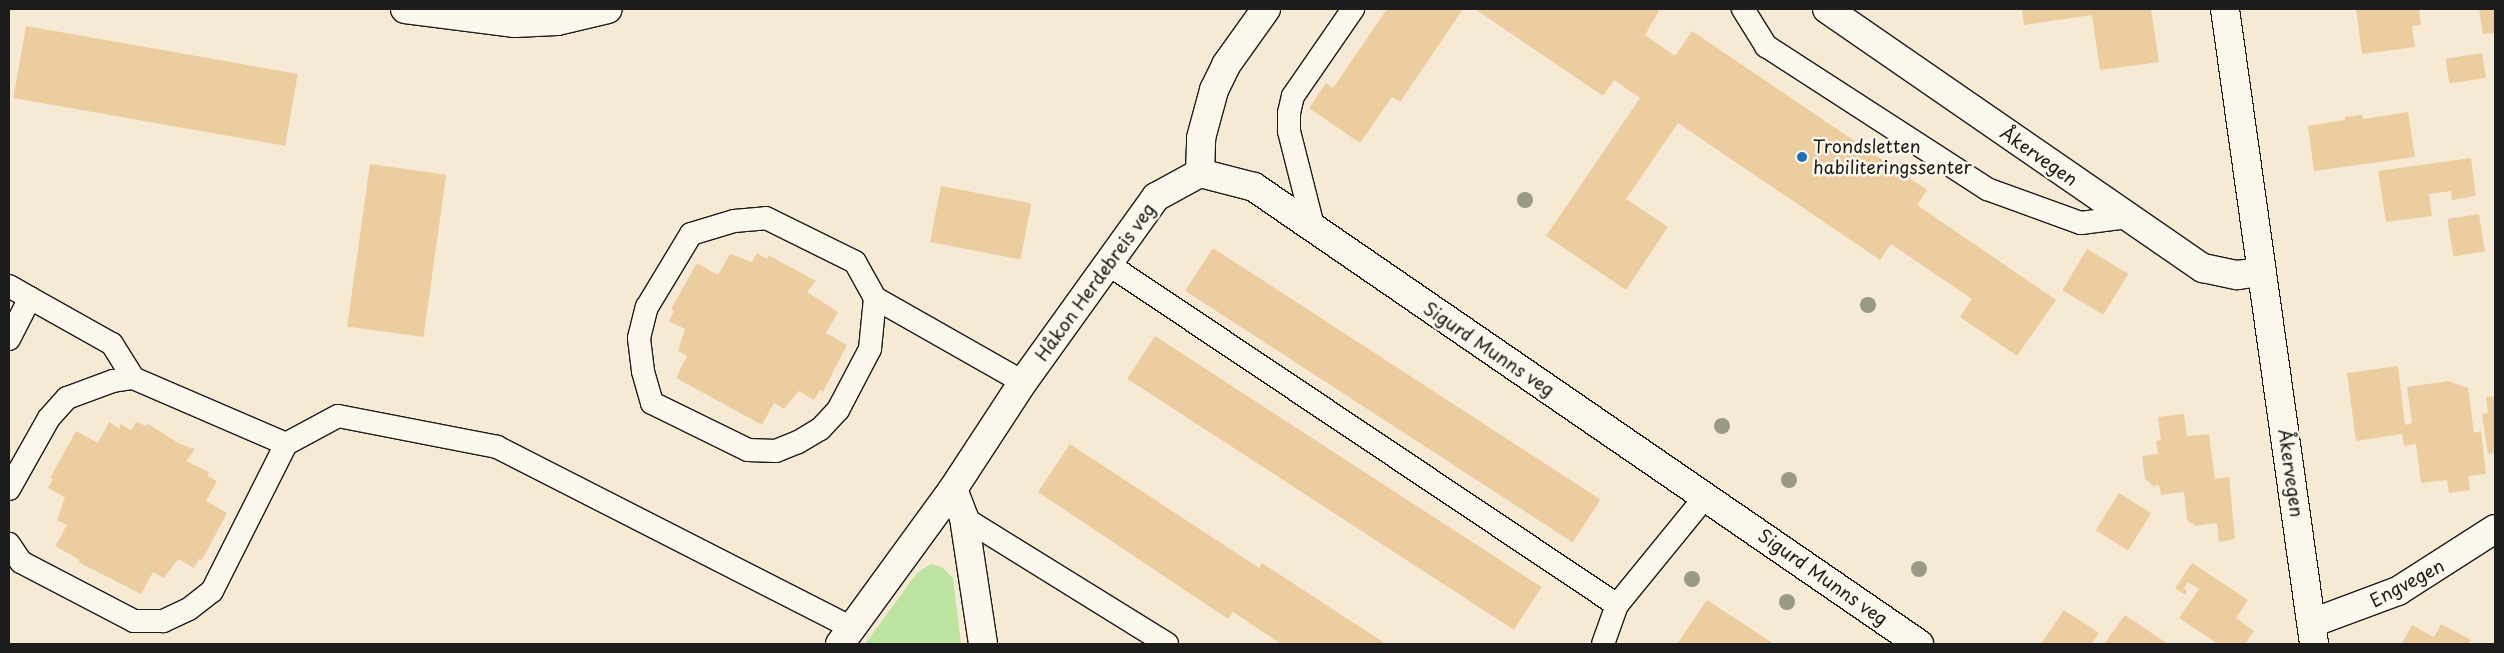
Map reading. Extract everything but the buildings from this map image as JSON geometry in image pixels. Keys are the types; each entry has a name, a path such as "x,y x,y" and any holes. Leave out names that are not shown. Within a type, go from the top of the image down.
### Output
{"street":[{"path":"405,9 515,23 557,21 608,9"},
{"path":"1200,174 1201,138 1214,90 1226,65 1266,9"},
{"name":"Åkervegen","path":"1828,9 2203,268 2237,275 2262,272"},
{"name":"Åkervegen","path":"2225,9 2313,634"},
{"name":"Sigurd Munns veg","path":"1200,174 1254,187 1919,644"},
{"name":"Håkon Herdebreis veg","path":"846,636 953,489 1023,382 1156,198 1200,174"},
{"path":"953,489 964,518 983,644"},
{"name":"Engvegen","path":"2313,634 2398,591 2495,529"}],"lane":[{"path":"1314,230 1289,131 1289,113 1294,96 1353,9"},
{"path":"1743,9 1766,46 1987,189 2081,223 2128,217"},
{"path":"875,298 870,349 838,410 820,429 798,442 776,451 748,450 652,403 643,371 640,338 647,308 691,234 734,221 766,218 855,262 875,298 1023,382"},
{"path":"1108,264 1617,606"},
{"path":"9,286 112,344 133,378"},
{"path":"9,339 30,298"},
{"path":"9,489 49,418 67,398 113,381 133,378 286,444"},
{"path":"9,544 20,562 134,621 163,620 189,609 212,592 286,444 338,416 497,447 846,636"},
{"path":"1604,644 1617,606 1706,496"},
{"path":"964,518 1167,644"}],"green space":[{"path":"931,564 942,567 953,578 961,644 865,644 917,573"}],"place":[{"name":"Trondsletten habiliteringssenter","path":"1802,157"}]}
